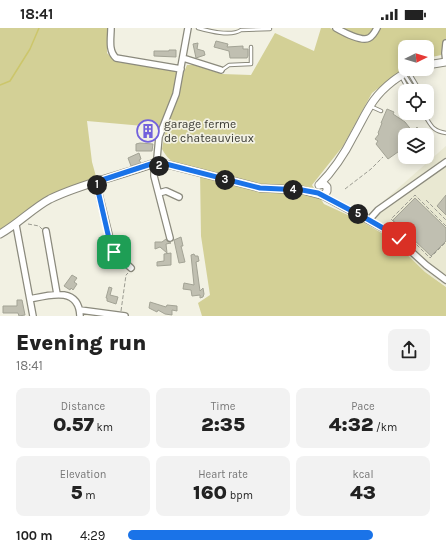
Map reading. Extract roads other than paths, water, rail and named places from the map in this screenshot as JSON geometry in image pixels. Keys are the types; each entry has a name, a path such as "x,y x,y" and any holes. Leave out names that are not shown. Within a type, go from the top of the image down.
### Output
{"street":[{"path":"111,28 111,50 112,54 116,58 181,69"},
{"path":"154,174 157,163 159,137 176,94 188,28"},
{"path":"336,28 365,40 371,36 377,28"},
{"path":"434,64 446,62 446,43"},
{"path":"183,58 221,70"},
{"path":"322,190 332,171 354,137 370,106 383,88 401,76"},
{"path":"369,220 378,210 446,162"},
{"path":"0,234 49,200 96,182 157,163 260,188 322,190 335,202 390,232 426,265 446,280"},
{"path":"146,166 152,170 154,174 170,238"},
{"path":"96,182 112,247 117,255 131,268"},
{"path":"159,193 166,191 179,198"},
{"path":"16,224 33,316"},
{"path":"46,231 57,294"},
{"path":"30,299 62,294 72,298 80,313 104,313 123,316"}],"lane":[{"path":"198,28 220,34 238,32 241,30 270,29"},
{"path":"221,70 229,65 251,64 250,47"},
{"path":"370,106 381,111"},
{"path":"428,120 433,129 446,133"}],"waterway":[{"path":"0,85 10,81 30,49 39,28"}],"place":[{"name":"garage ferme de chateauvieux","path":"148,131"}]}
